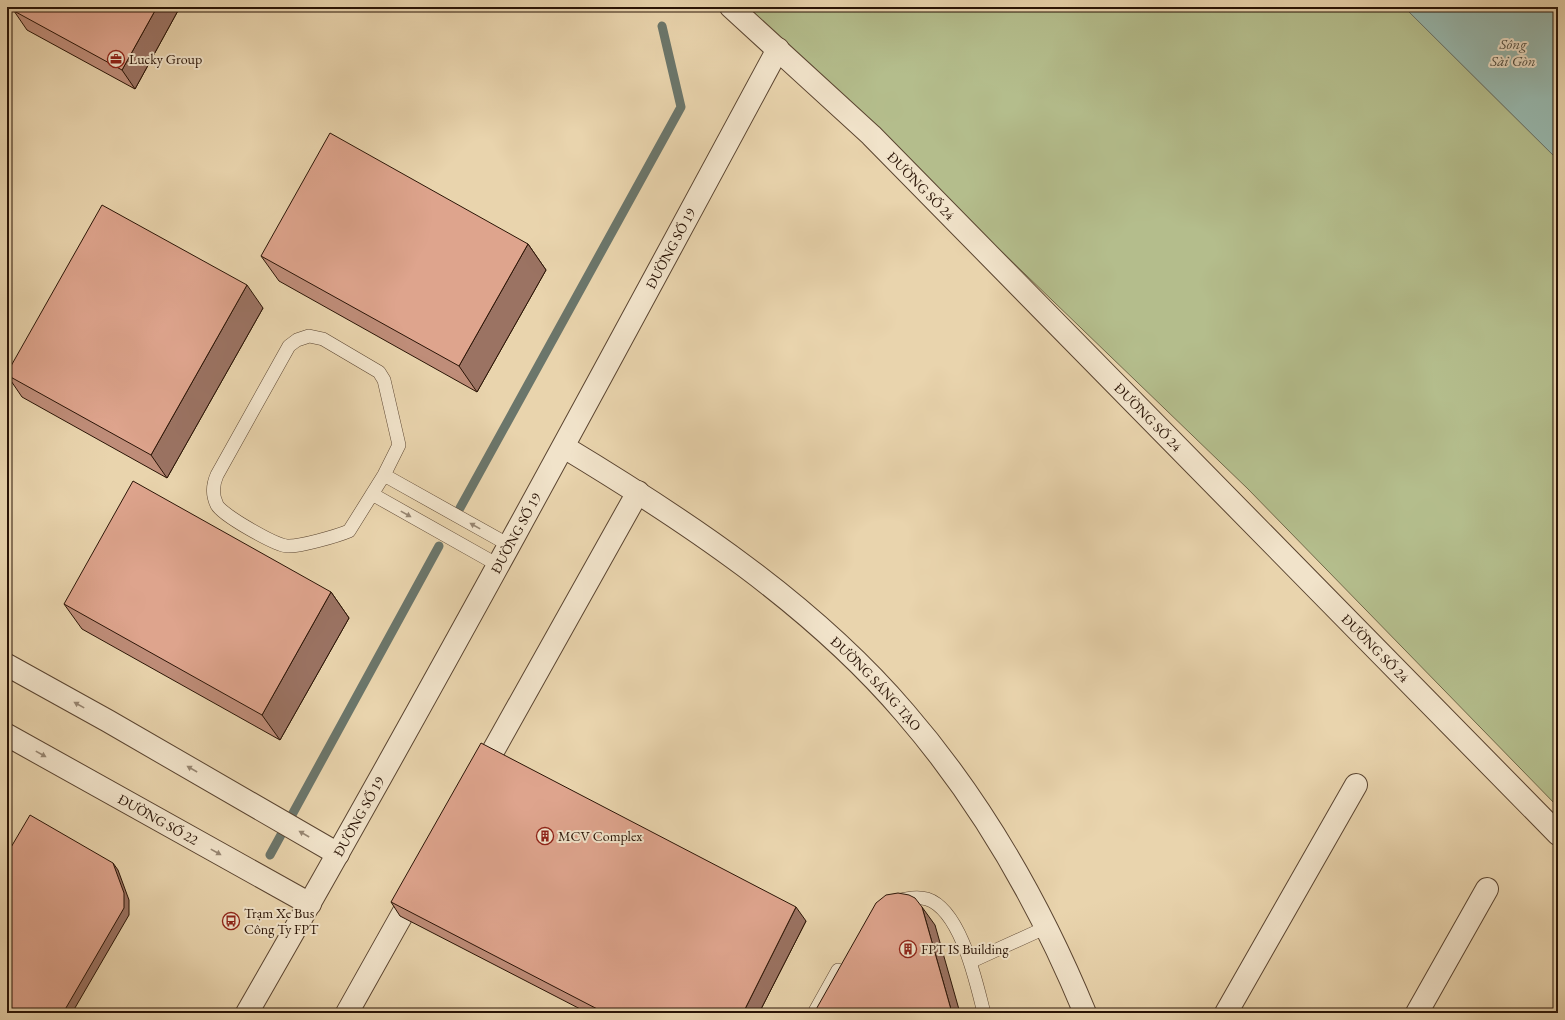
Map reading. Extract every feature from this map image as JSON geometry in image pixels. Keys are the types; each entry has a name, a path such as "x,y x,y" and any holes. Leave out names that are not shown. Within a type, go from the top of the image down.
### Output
{"street":[{"name":"ĐƯỜNG SỐ 24","path":"731,7 871,135 1558,834"},
{"name":"ĐƯỜNG SỐ 19","path":"247,1013 310,904 564,447 778,49"},
{"name":"ĐƯỜNG SÁNG TẠO","path":"564,447 638,492 708,540 798,609 849,655 904,711 947,763 985,818 1018,873 1047,927 1084,1013"},
{"path":"471,790 638,492"},
{"path":"7,665 108,721 338,854"},
{"name":"ĐƯỜNG SỐ 22","path":"7,735 310,904"},
{"path":"1226,1013 1356,785"},
{"path":"347,1013 424,874"},
{"path":"1417,1013 1487,889"}],"lane":[{"path":"309,336 319,337 374,368 384,380 399,441 397,450 372,494 349,531 289,546 278,544 227,515 216,503 214,491 217,475 289,346 294,341 309,336"},
{"path":"384,474 510,545"},
{"path":"372,494 498,565"},
{"path":"886,905 914,897 926,899 935,903 942,909 952,923 970,962 984,1013"},
{"path":"970,962 1047,927"},
{"path":"814,1013 845,958"}],"green space":[{"path":"748,7 1404,7 1558,160 1558,807 1248,489"}],"water":[{"name":"Sông Sài Gòn","path":"1404,7 1558,7 1558,160"}],"building":[{"name":"Lucky Group","path":"16,7 157,7 122,70 14,11"},
{"path":"330,133 528,244 459,366 261,256"},
{"path":"102,205 247,285 151,455 7,375"},
{"path":"133,481 331,592 262,715 64,604"},
{"name":"MCV Complex","path":"481,743 796,907 743,1013 605,1013 391,902"},
{"path":"30,815 113,863 124,893 124,908 63,1013 7,1013 7,854"},
{"name":"FPT IS Building","path":"898,893 915,898 922,907 952,1013 814,1013 876,903 886,895"}],"waterway":[{"path":"460,508 681,107 662,26"},
{"path":"270,855 439,546"}],"place":[{"name":"Lucky Group","path":"116,59"},
{"name":"MCV Complex","path":"545,836"},
{"name":"Trạm Xe Bus Công Ty FPT","path":"231,921"},
{"name":"FPT IS Building","path":"908,949"}]}
